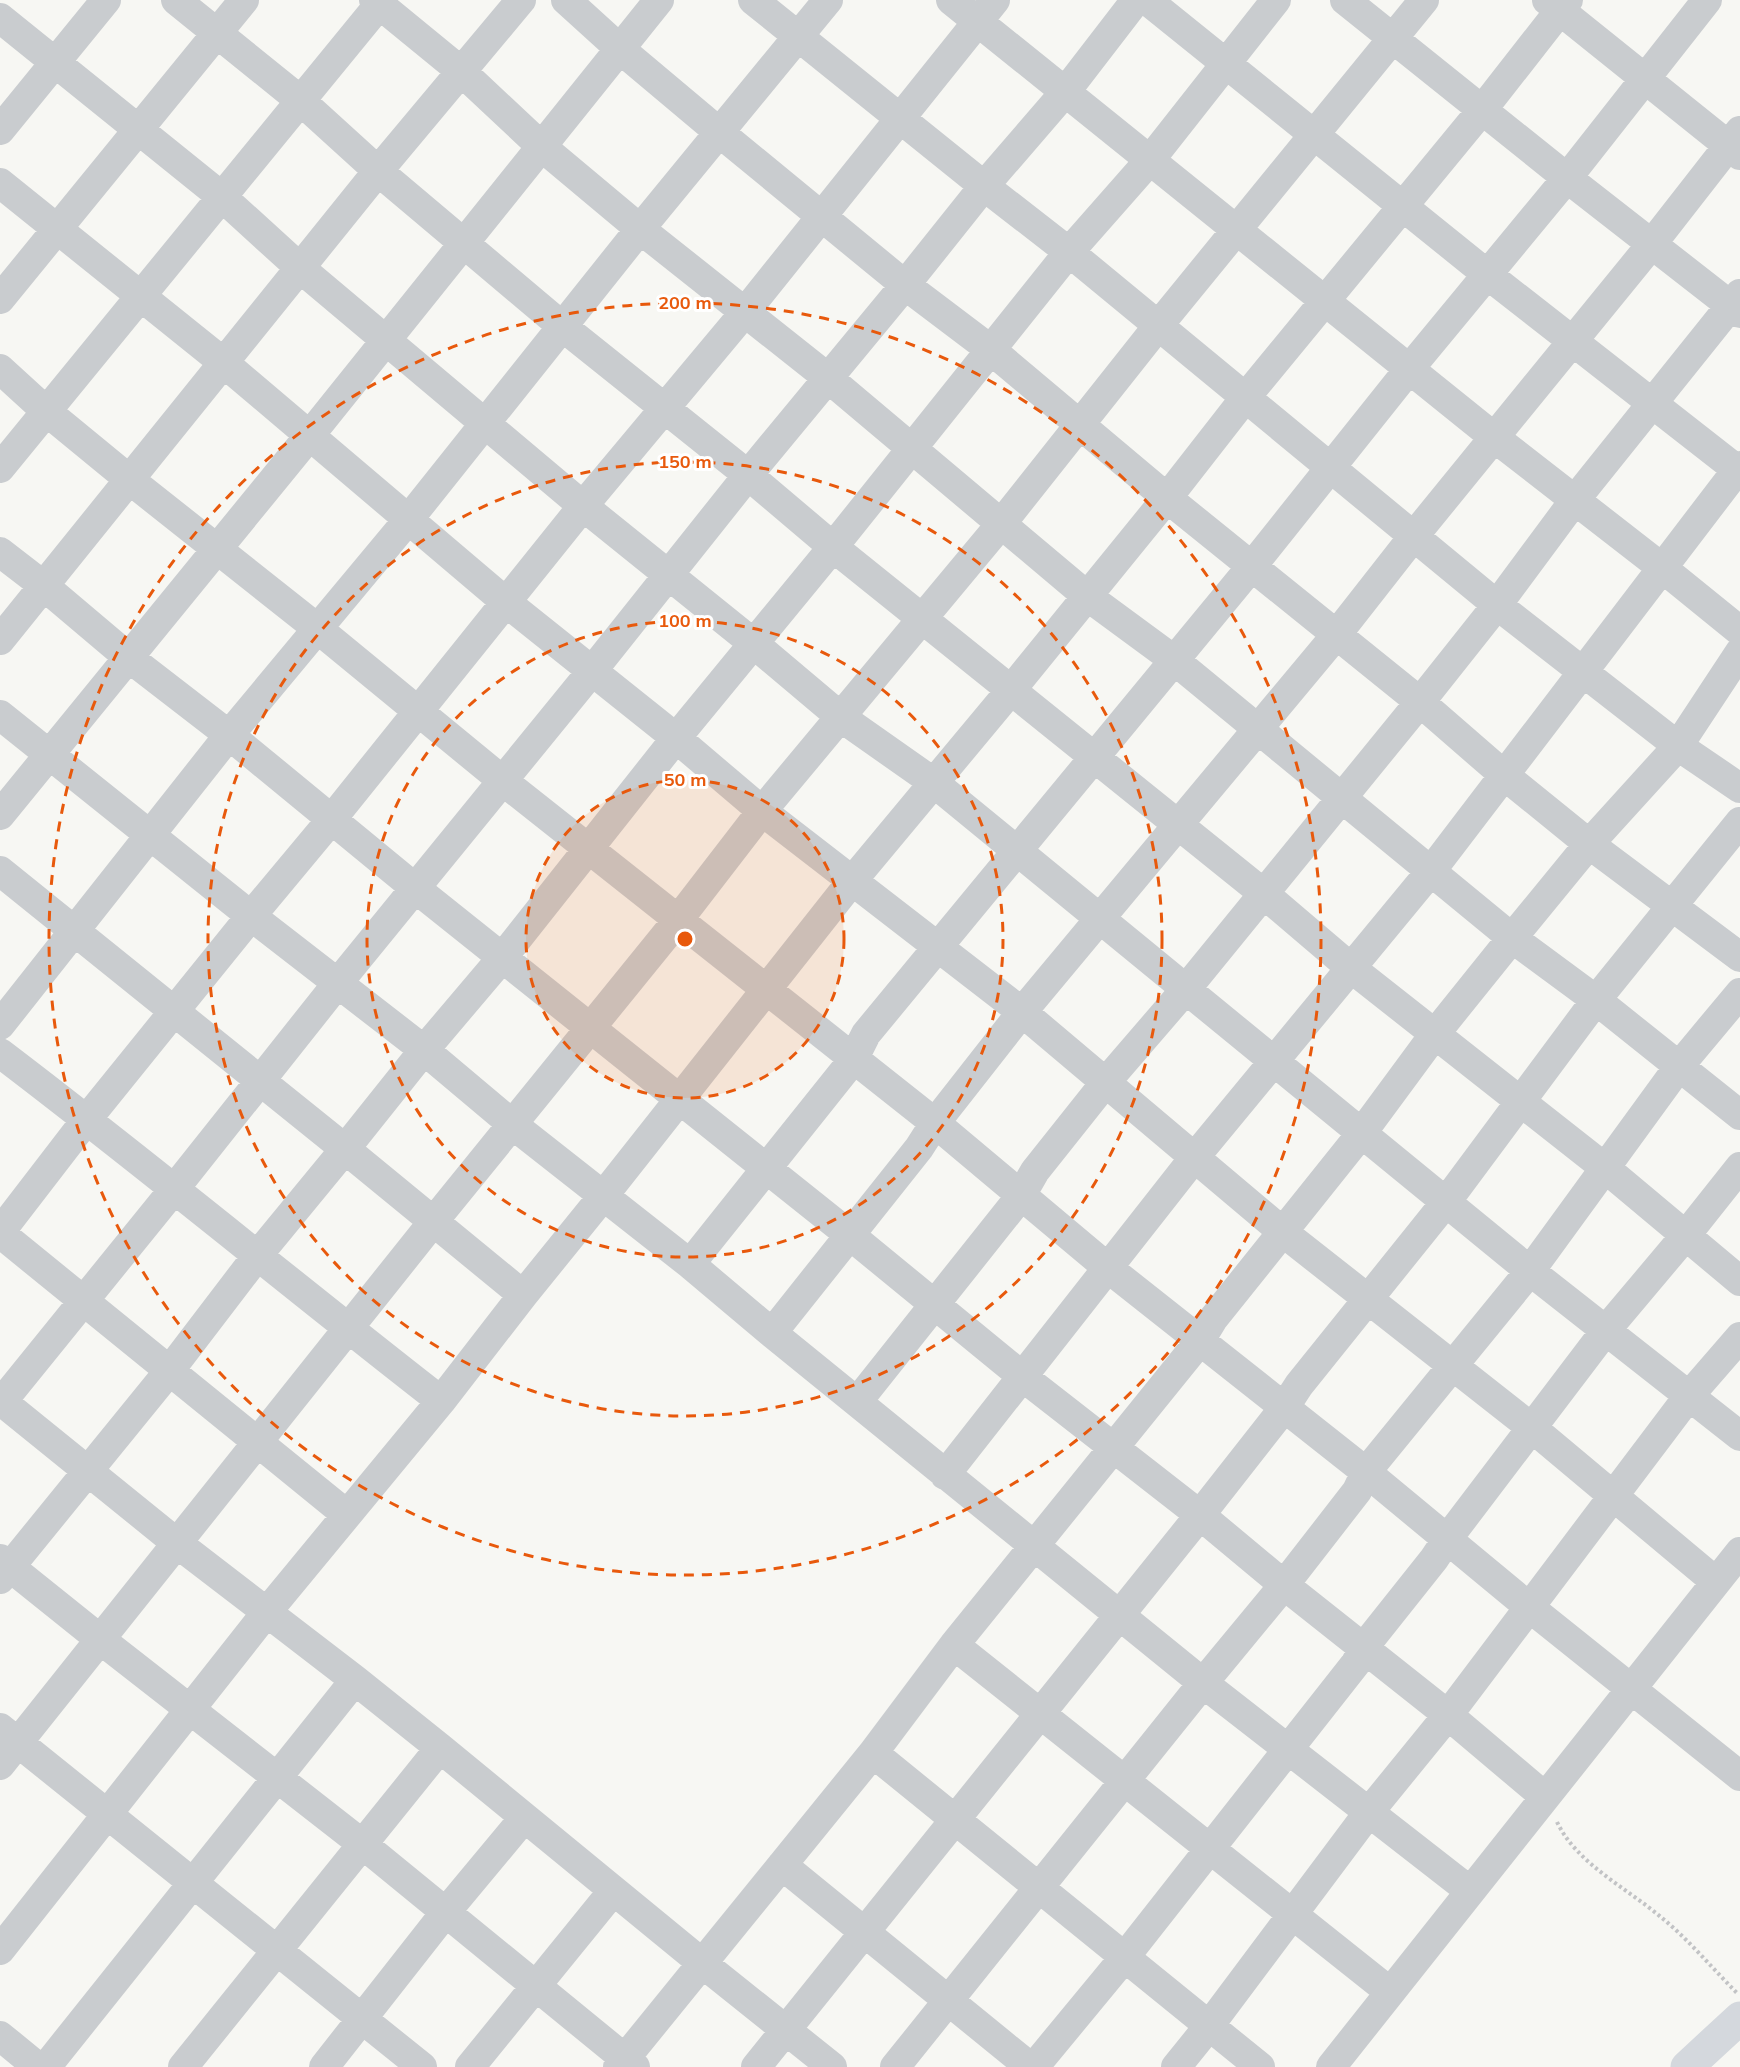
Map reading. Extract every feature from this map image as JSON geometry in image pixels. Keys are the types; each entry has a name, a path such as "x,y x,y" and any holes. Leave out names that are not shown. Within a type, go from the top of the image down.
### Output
{"main road":[{"path":"1687,2067 1740,2018"}],"street":[{"path":"0,130 106,0"},
{"path":"176,0 300,101 378,171 563,327 748,475 833,547 1434,1035 1605,1168 1740,1281"},
{"path":"0,299 244,0"},
{"path":"0,640 378,171 521,0"},
{"path":"566,0 720,133 905,285 991,350 1167,498 1420,702 1504,775 1589,844 1740,957"},
{"path":"0,814 310,435 659,0"},
{"path":"753,0 1069,252 1413,537 1582,673 1677,746 1740,788"},
{"path":"0,1024 229,735 408,520 640,229 828,0"},
{"path":"951,0 986,10 1066,91 1495,438 1740,631"},
{"path":"832,2067 702,1964 440,1748 177,1544 1,1402 748,475 984,186 1066,91 1136,0"},
{"path":"945,1474 1194,1158 1431,871 1661,567 1739,469 1488,275 1147,0"},
{"path":"1276,0 1150,160 1069,252 833,547 676,738 502,958 424,1050 257,1256 170,1370 3,1568 191,1709 361,1843 626,2064 702,1964 873,1753 954,1645 1199,1342 1213,1319 1284,1233 1434,1035 1589,844 1677,746 1740,652"},
{"path":"856,1402 935,1306 1020,1197 1035,1171 1105,1083 1186,989 1420,702 1497,605 1574,501 1737,304 1652,245 1345,0"},
{"path":"422,2067 107,1815 6,1745 101,1640 433,1222 678,920 762,811 842,718 1001,524 1158,326 1424,0"},
{"path":"690,1264 853,1060 866,1034 1252,566 1410,368 1567,178 1707,0"},
{"path":"0,468 379,1 462,72 542,147 640,229 828,378 1087,596 1174,660 1512,938 1680,1065 1740,1115"},
{"path":"0,1950 266,1613 441,1401 852,881 1011,690 1245,398 1482,110 1558,3 1645,78 1736,144 1572,340 1337,634 1099,917 935,1123 919,1148 851,1236 772,1333"},
{"path":"346,1515 0,1233 87,1119 584,506 745,312 986,10"},
{"path":"0,18 222,197 300,268 485,425 842,718 933,782 1530,1272 1740,1436"},
{"path":"0,183 224,363 507,603 676,738 762,811 1022,1012 1284,1233 1532,1428 1716,1582"},
{"path":"0,369 46,411 130,480 318,629 502,781 935,1123 1020,1197 1199,1342 1366,1472 1740,1776"},
{"path":"0,552 1023,1377 1364,1647 1545,1797"},
{"path":"0,715 337,984 424,1050 512,1124 690,1264 856,1402 1203,1683 1470,1891"},
{"path":"756,2067 1200,1515 1284,1408 1299,1385 1446,1203 1596,1000 1740,822"},
{"path":"0,871 523,1295"},
{"path":"895,2067 1284,1585 1357,1491 1366,1472 1530,1272 1680,1065 1740,993"},
{"path":"0,1053 175,1188 348,1330 441,1401"},
{"path":"1034,2067 1124,1959 1356,1663 1364,1647 1434,1559 1606,1330 1740,1167"},
{"path":"1176,2067 1369,1812 1448,1715 1689,1397 1740,1337"},
{"path":"1330,2067 1740,1552"},
{"path":"954,1645 1390,1992"},
{"path":"46,2067 355,1680"},
{"path":"183,2067 361,1843 440,1748"},
{"path":"873,1753 1124,1959 1260,2067"},
{"path":"324,2067 524,1818"},
{"path":"782,1865 1030,2067"},
{"path":"470,2067 613,1891"},
{"path":"0,2036 38,2067"}],"path":[{"path":"1545,1797 1561,1830 1592,1866 1662,1918 1740,1996"}]}
